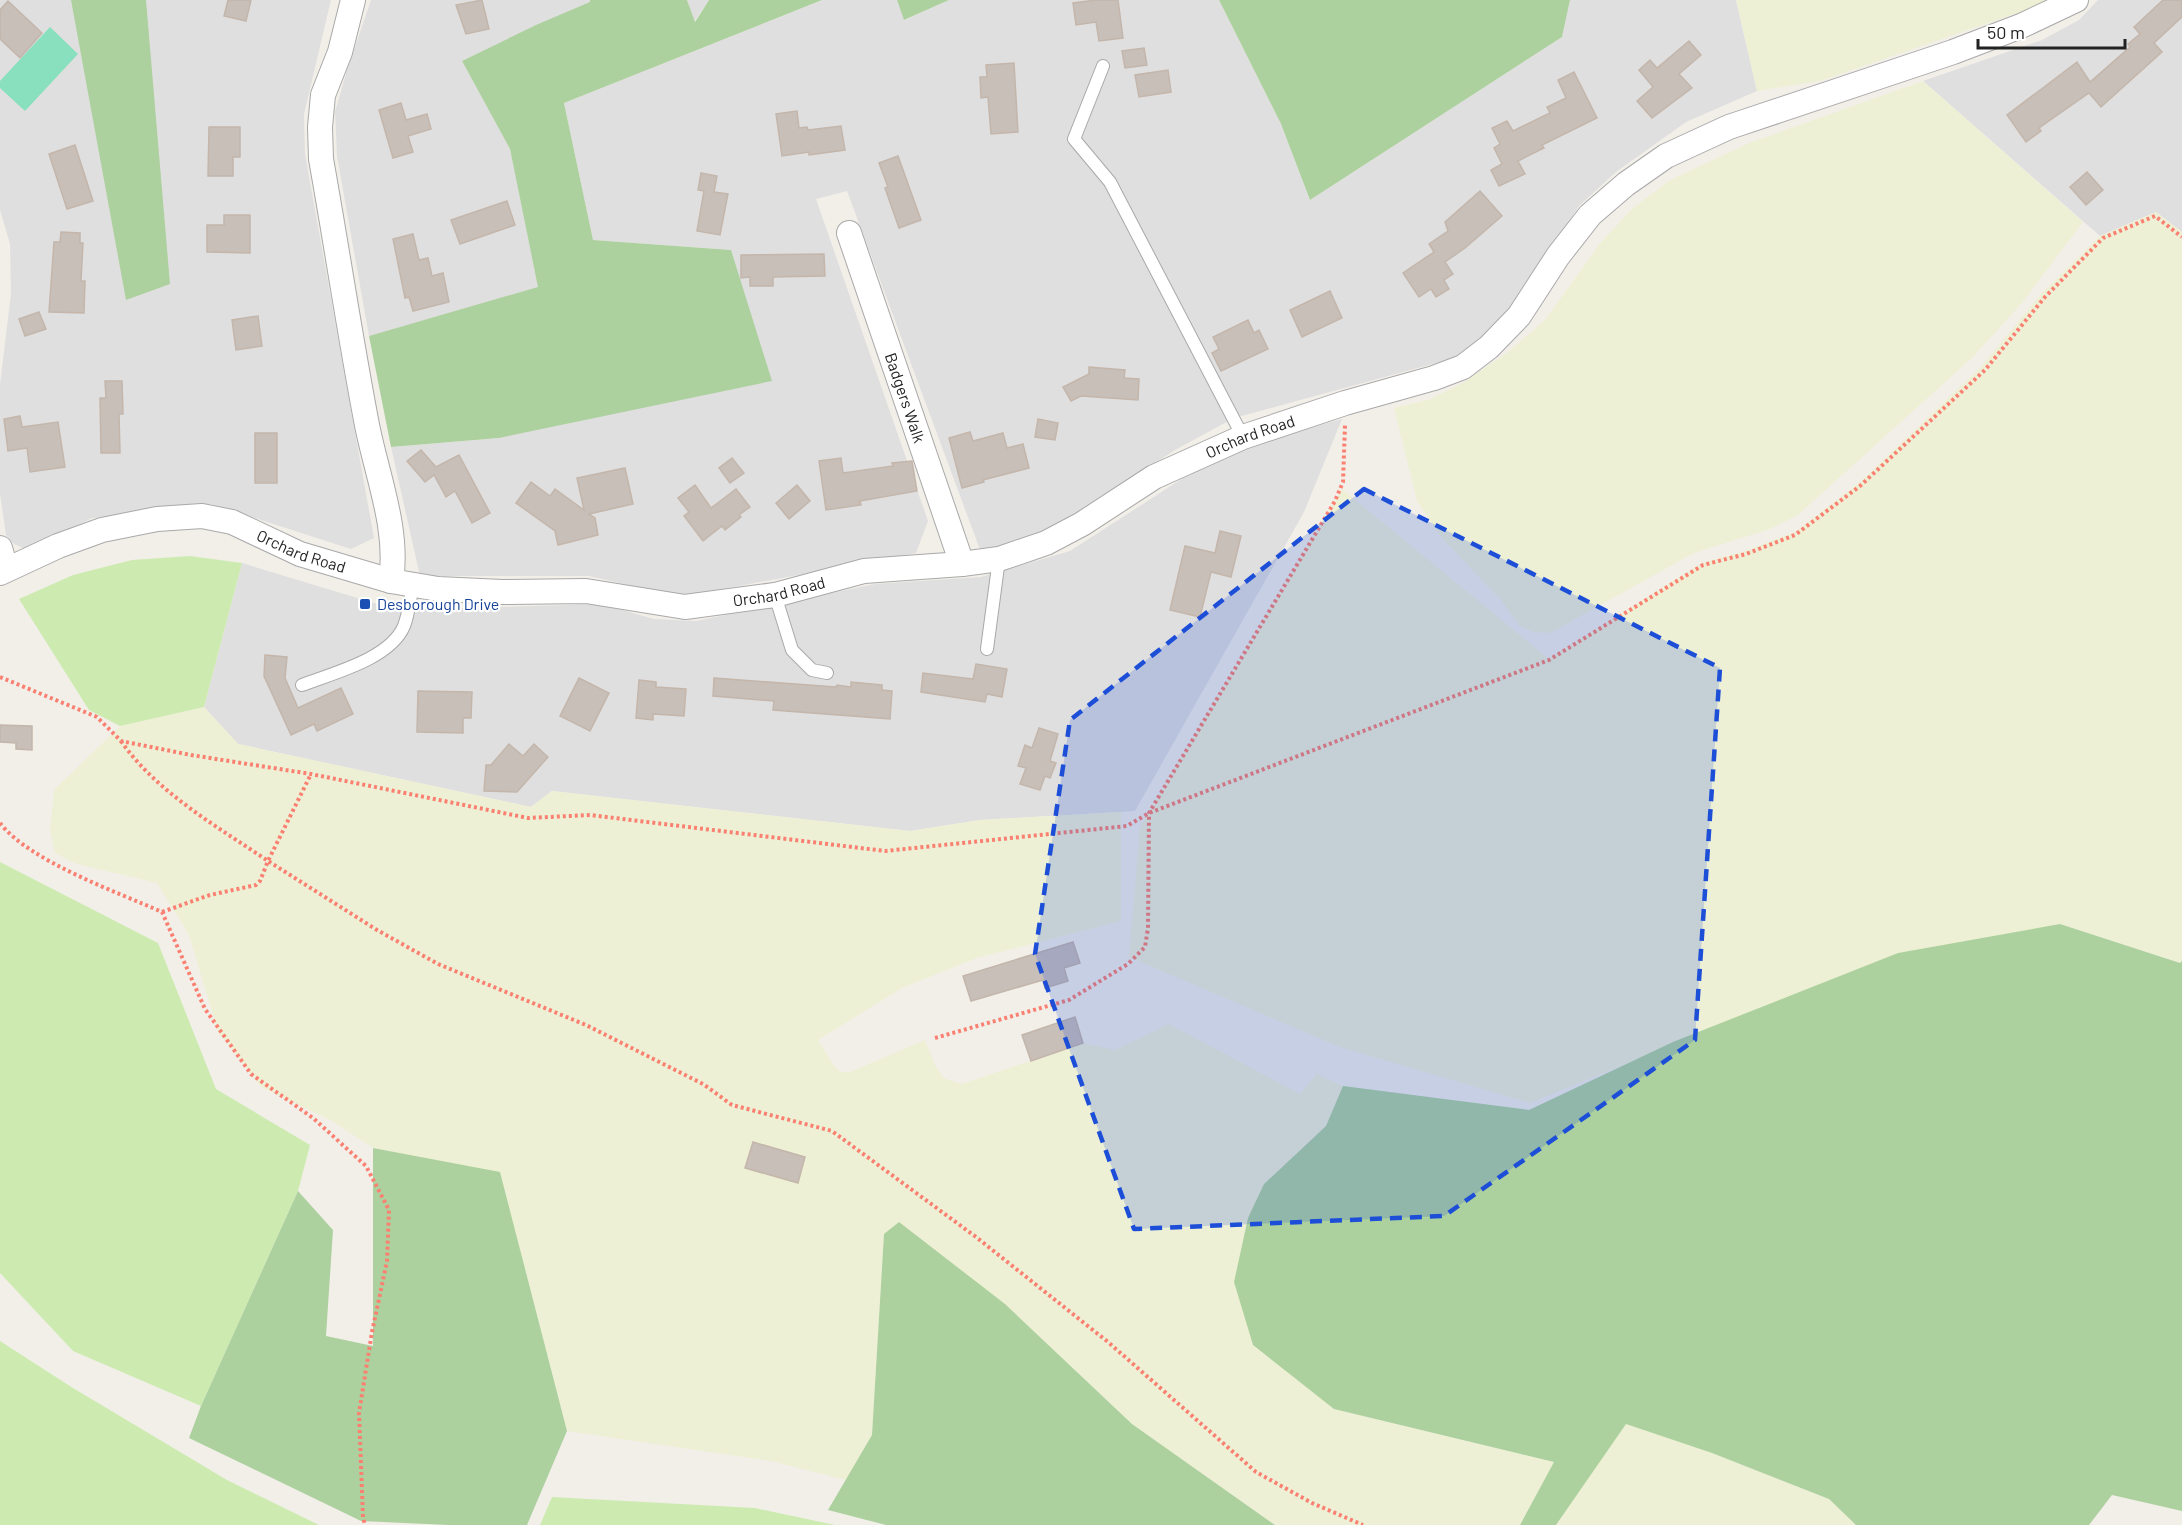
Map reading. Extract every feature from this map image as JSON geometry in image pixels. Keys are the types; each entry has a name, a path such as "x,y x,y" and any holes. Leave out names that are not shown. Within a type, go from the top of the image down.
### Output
{"street":[{"path":"353,0 340,52 323,95 320,127 321,159 367,426 391,532 394,562 402,583"},
{"name":"Orchard Road","path":"2,564 102,530 158,519 202,516 232,522 300,554 402,583 438,589 502,592 586,591 685,607 776,595 864,571 999,559 1046,543 1082,524 1154,477 1243,438 1345,403 1434,378 1462,367 1489,347 1519,316 1558,256 1590,215 1626,184 1666,156 1729,127 1953,52 2021,26 2076,0"},
{"name":"Badgers Walk","path":"849,233 962,564"}],"lane":[{"path":"1102,66 1074,139 1110,182 1243,438"},
{"path":"987,649 999,559"},
{"path":"302,686 366,661 396,638 404,626 402,583"},
{"path":"776,595 792,650 812,670 827,673"}],"path":[{"path":"121,741 191,755 311,774 528,818 590,815 885,851 1127,825 1149,813 1549,660 1703,565 1746,554 1795,535 1860,486 1985,370 2045,297 2103,238 2155,216 2182,237"},
{"path":"935,1038 1069,1000 1128,964 1145,946 1148,928 1149,813 1335,501 1343,482 1345,403"},
{"path":"0,677 97,717 121,741 134,760 190,808 377,930 438,964 586,1025 703,1084 732,1105 832,1131 976,1237 1099,1334 1256,1472 1312,1503 1363,1525"},
{"path":"162,912 210,895 255,885 260,881 311,774"},
{"path":"0,823 33,852 77,875 162,912 205,1009 251,1074 313,1118 366,1166 388,1210 387,1261 372,1332 359,1413 365,1525"}],"highlighted area":[{"path":"1364,489 1720,668 1695,1040 1444,1216 1134,1229 1035,954 1070,720"}],"shaded area":[{"path":"0,0 331,0 304,114 305,154 374,538 351,549 211,504 92,518 45,542 23,548 14,544 6,535 0,494 0,384 11,294 10,244 0,210"},
{"path":"371,0 590,0 591,2 462,61 510,149 539,288 369,336 337,156 335,112"},
{"path":"687,0 709,0 694,22"},
{"path":"822,0 897,0 905,20 949,0 1219,0 1281,124 1310,200 1562,37 1570,0 1736,0 1757,91 1686,122 1616,172 1579,206 1527,286 1496,326 1458,357 1234,418 1175,450 1084,509 1028,538 982,555 847,191 816,199 928,521 916,553 680,597 589,576 420,576 391,447 499,438 731,250 593,240 564,103"},
{"path":"2098,0 2182,0 2182,232 2156,212 2100,236 1923,81 2042,40 2079,20"},
{"path":"1342,419 1304,512 1135,811 980,820 910,831 552,791 531,807 238,744 204,707 242,563 397,610 601,604 654,619 696,621 875,584 981,577 1070,551 1225,451"}],"green space":[{"path":"71,0 146,0 170,284 126,300"},
{"path":"590,0 687,0 695,22 709,0 822,0 564,103 593,240 731,250 772,381 499,438 391,447 369,336 538,287 510,149 462,61 590,2"},
{"path":"897,0 949,0 904,20"},
{"path":"1219,0 1570,0 1562,37 1310,200 1281,124"},
{"path":"1736,0 2055,0 1820,81 1757,91"},
{"path":"50,27 78,54 25,111 0,88 0,81"},
{"path":"1923,81 2083,222 2022,303 1973,357 1798,515 1770,529 1694,553 1550,633 1534,632 1520,626 1501,600 1441,537 1417,501 1394,408 1431,399 1464,382 1507,353 1545,320 1601,242 1633,208 1670,180 1749,143"},
{"path":"2156,212 2182,232 2182,961 2180,963 2060,924 1758,1010 1530,1103 1340,1047 1129,957 1140,827 1342,489 1549,659 1702,563 1745,551 1795,532 1859,483 1981,367 2041,294 2100,236"},
{"path":"190,556 242,563 204,707 120,726 89,710 19,599 73,575 132,560"},
{"path":"204,707 238,744 531,807 552,791 910,831 980,820 1121,812 1121,921 977,958 902,988 818,1040 835,1067 841,1072 850,1072 925,1040 936,1067 944,1078 962,1084 1083,1043 1115,1050 1169,1024 1300,1094 1317,1074 1343,1086 1326,1126 1264,1184 1334,1409 1554,1462 1520,1525 1275,1525 1132,1424 1005,1304 884,1234 872,1435 846,1480 771,1461 567,1431 500,1173 373,1148 332,1121 261,1087 218,1032 189,935 157,883 77,864 55,853 50,830 54,790 120,726"},
{"path":"0,862 158,943 216,1089 310,1145 298,1191 201,1406 73,1351 0,1273"},
{"path":"2060,924 2180,963 2182,961 2182,1511 2112,1495 2089,1525 1856,1525 1829,1499 1712,1453 1626,1424 1556,1525 1520,1525 1554,1462 1334,1409 1253,1345 1234,1282 1248,1218 1264,1184 1326,1126 1343,1086 1529,1110 1673,1042 1898,953"},
{"path":"373,1148 500,1172 567,1431 527,1525 448,1525 361,1521 189,1438 201,1406 298,1191 333,1230 326,1336 373,1346"},
{"path":"899,1222 1005,1304 1132,1424 1275,1525 886,1525 828,1510 872,1435 884,1234"},
{"path":"0,1341 73,1388 227,1480 319,1525 0,1525"},
{"path":"1625,1423 1712,1453 1829,1499 1856,1525 1556,1525"},
{"path":"552,1497 755,1508 835,1525 540,1525"}],"building":[{"path":"228,0 251,0 246,21 224,16"},
{"path":"482,0 489,29 466,34 456,5"},
{"path":"1118,0 1123,38 1099,41 1096,22 1076,25 1073,3"},
{"path":"2163,0 2182,0 2182,17 2154,43 2162,52 2101,107 2089,93 2039,128 2041,131 2026,142 2007,115 2077,62 2090,82 2130,47 2128,44 2140,34 2134,27"},
{"path":"8,1 42,33 20,58 0,39 0,10"},
{"path":"1689,41 1701,55 1679,74 1692,88 1652,118 1637,101 1653,87 1639,70 1650,60 1657,68"},
{"path":"1144,48 1147,65 1125,68 1122,51"},
{"path":"1014,63 1018,132 991,134 988,97 981,98 980,77 987,77 986,65"},
{"path":"1168,70 1171,92 1139,97 1135,75"},
{"path":"1574,72 1597,118 1542,145 1544,148 1518,161 1525,174 1499,186 1491,170 1502,164 1494,148 1500,144 1492,128 1507,121 1513,131 1550,113 1547,107 1566,98 1558,80"},
{"path":"401,103 406,120 427,114 431,129 408,136 413,152 393,158 379,110"},
{"path":"797,111 799,128 807,127 808,130 841,126 845,150 782,156 776,114"},
{"path":"209,127 240,127 240,157 233,157 233,176 208,176"},
{"path":"75,145 93,201 67,209 49,154"},
{"path":"898,156 921,220 899,228 879,163"},
{"path":"2087,172 2103,190 2086,205 2070,187"},
{"path":"701,173 717,176 714,192 728,194 720,235 697,231 704,191 698,190"},
{"path":"1480,191 1502,216 1445,262 1453,274 1444,280 1449,289 1436,297 1431,289 1419,297 1403,273 1434,252 1429,244 1448,231 1445,222"},
{"path":"507,201 515,225 460,244 451,220"},
{"path":"224,215 250,215 250,253 207,252 207,225 224,225"},
{"path":"61,232 80,233 80,243 83,243 81,281 85,281 84,313 49,312 54,242 60,242"},
{"path":"413,234 419,260 428,258 432,276 443,273 449,302 413,311 409,297 405,298 393,239"},
{"path":"824,254 825,276 773,277 773,286 750,286 750,277 741,278 741,255"},
{"path":"1330,291 1342,318 1302,337 1290,310"},
{"path":"39,312 46,329 25,336 19,319"},
{"path":"258,316 262,346 236,350 232,320"},
{"path":"1248,320 1254,333 1259,330 1268,349 1221,371 1212,353 1219,349 1213,337"},
{"path":"1089,367 1125,370 1124,378 1139,379 1138,400 1081,396 1071,401 1063,387 1089,374"},
{"path":"105,381 122,381 123,414 119,414 120,453 101,453 100,398 106,398"},
{"path":"20,416 22,427 58,422 65,467 30,472 27,448 8,451 4,419"},
{"path":"1038,419 1058,423 1055,440 1035,437"},
{"path":"970,432 973,441 1003,433 1007,448 1023,444 1029,468 962,488 949,438"},
{"path":"255,433 277,433 277,483 255,483"},
{"path":"421,450 436,467 459,455 490,513 472,523 455,491 446,497 434,475 425,482 407,461"},
{"path":"732,458 744,473 730,483 719,468"},
{"path":"841,458 843,473 912,461 917,491 860,501 861,505 826,510 819,461"},
{"path":"625,468 633,504 589,514 595,518 598,535 558,545 555,531 516,503 531,482 550,496 555,489 584,510 577,478"},
{"path":"695,485 711,508 736,489 750,507 725,530 722,526 703,541 684,516 689,512 678,498"},
{"path":"797,485 810,501 789,519 776,503"},
{"path":"1220,531 1241,536 1231,577 1211,572 1200,617 1170,610 1185,546 1215,553"},
{"path":"265,655 287,657 285,678 298,708 341,688 353,714 317,731 314,724 291,735 264,676"},
{"path":"976,664 1007,669 1002,697 987,694 985,702 921,692 923,673 973,679"},
{"path":"579,678 609,693 590,731 560,716"},
{"path":"714,678 836,687 837,685 851,687 851,682 882,685 882,690 892,691 890,719 773,710 774,701 713,696"},
{"path":"639,680 656,682 656,687 686,689 684,716 653,714 653,720 636,718"},
{"path":"418,691 472,692 471,718 463,718 463,733 417,732"},
{"path":"0,725 32,726 32,750 16,749 16,743 0,742"},
{"path":"1039,728 1058,734 1050,761 1056,763 1050,778 1045,776 1040,790 1020,784 1026,768 1018,766 1025,745 1032,748"},
{"path":"509,744 523,756 534,744 548,757 517,792 484,791 486,765 491,765"},
{"path":"1073,942 1080,963 1064,968 1068,981 1045,988 1043,980 971,1001 963,976"},
{"path":"1075,1017 1083,1043 1031,1061 1022,1035"},
{"path":"753,1142 805,1157 798,1183 745,1168"}],"place":[{"name":"Desborough Drive","path":"365,604"}]}
